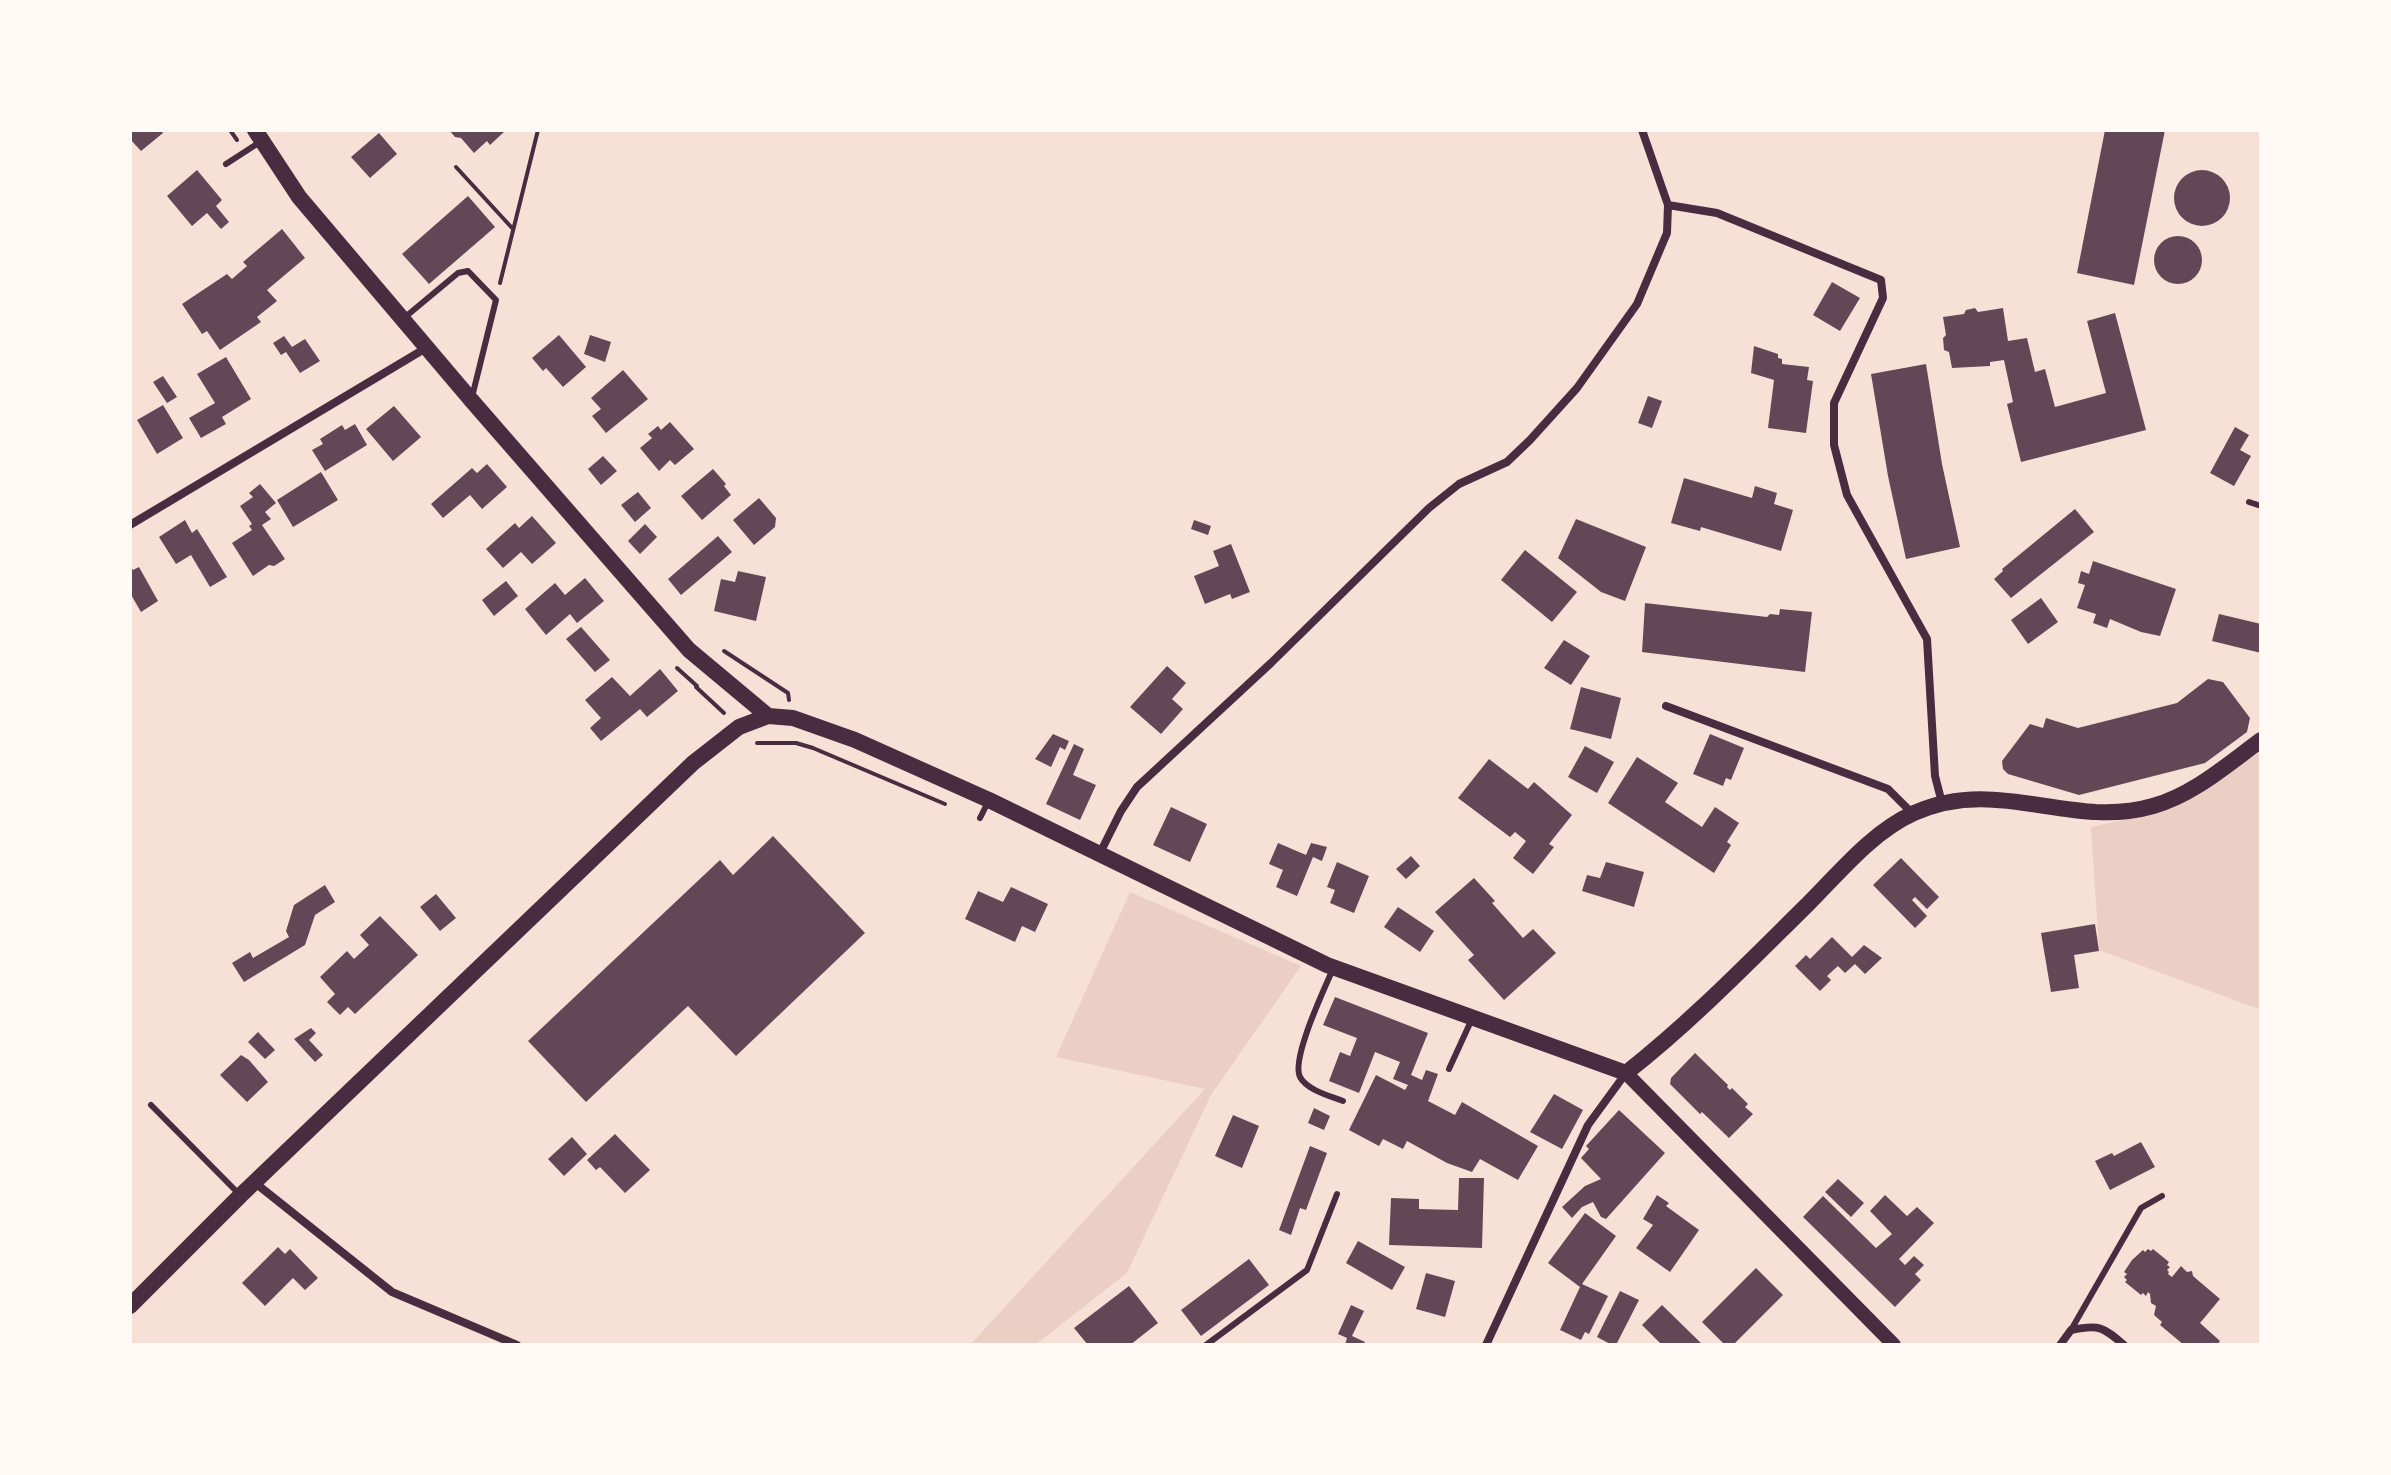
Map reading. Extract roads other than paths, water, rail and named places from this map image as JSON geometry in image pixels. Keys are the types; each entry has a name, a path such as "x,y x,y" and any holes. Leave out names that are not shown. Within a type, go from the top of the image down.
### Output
{"main road":[{"path":"258,135 299,197 472,401 533,480 630,592 689,650 768,716"},
{"path":"130,1306 254,1182 693,763 739,727 768,716 793,718 855,740 989,800 1058,840 1100,853 1334,967 1626,1073 1750,961 1867,845 1913,814 1942,803 1969,798 1996,798 2087,812 2121,812 2154,806 2183,794 2261,740"}],"street":[{"path":"1100,853 1137,787 1271,663 1429,508 1459,484 1507,462 1577,388 1637,304 1667,233 1668,205 1642,130"},
{"path":"1668,205 1717,213 1881,280 1883,298 1834,403 1834,445 1847,495 1927,639 1935,776 1942,803"},
{"path":"130,525 426,348"},
{"path":"1666,706 1888,789 1913,814"},
{"path":"1486,1345 1588,1125 1626,1073 1894,1345"},
{"path":"254,1182 392,1292 517,1345"},
{"path":"2060,1345 2071,1330 2093,1325 2106,1329 2124,1345"}],"lane":[{"path":"226,164 258,135"},
{"path":"402,319 458,273 468,271 496,300 472,401"},
{"path":"2249,502 2261,506"},
{"path":"980,818 989,800"},
{"path":"1334,967 1301,1049 1298,1070 1305,1083 1343,1101"},
{"path":"1449,1069 1473,1018"},
{"path":"151,1105 241,1195"},
{"path":"1206,1345 1307,1270 1337,1194"},
{"path":"2071,1330 2141,1208 2162,1196"}]}
